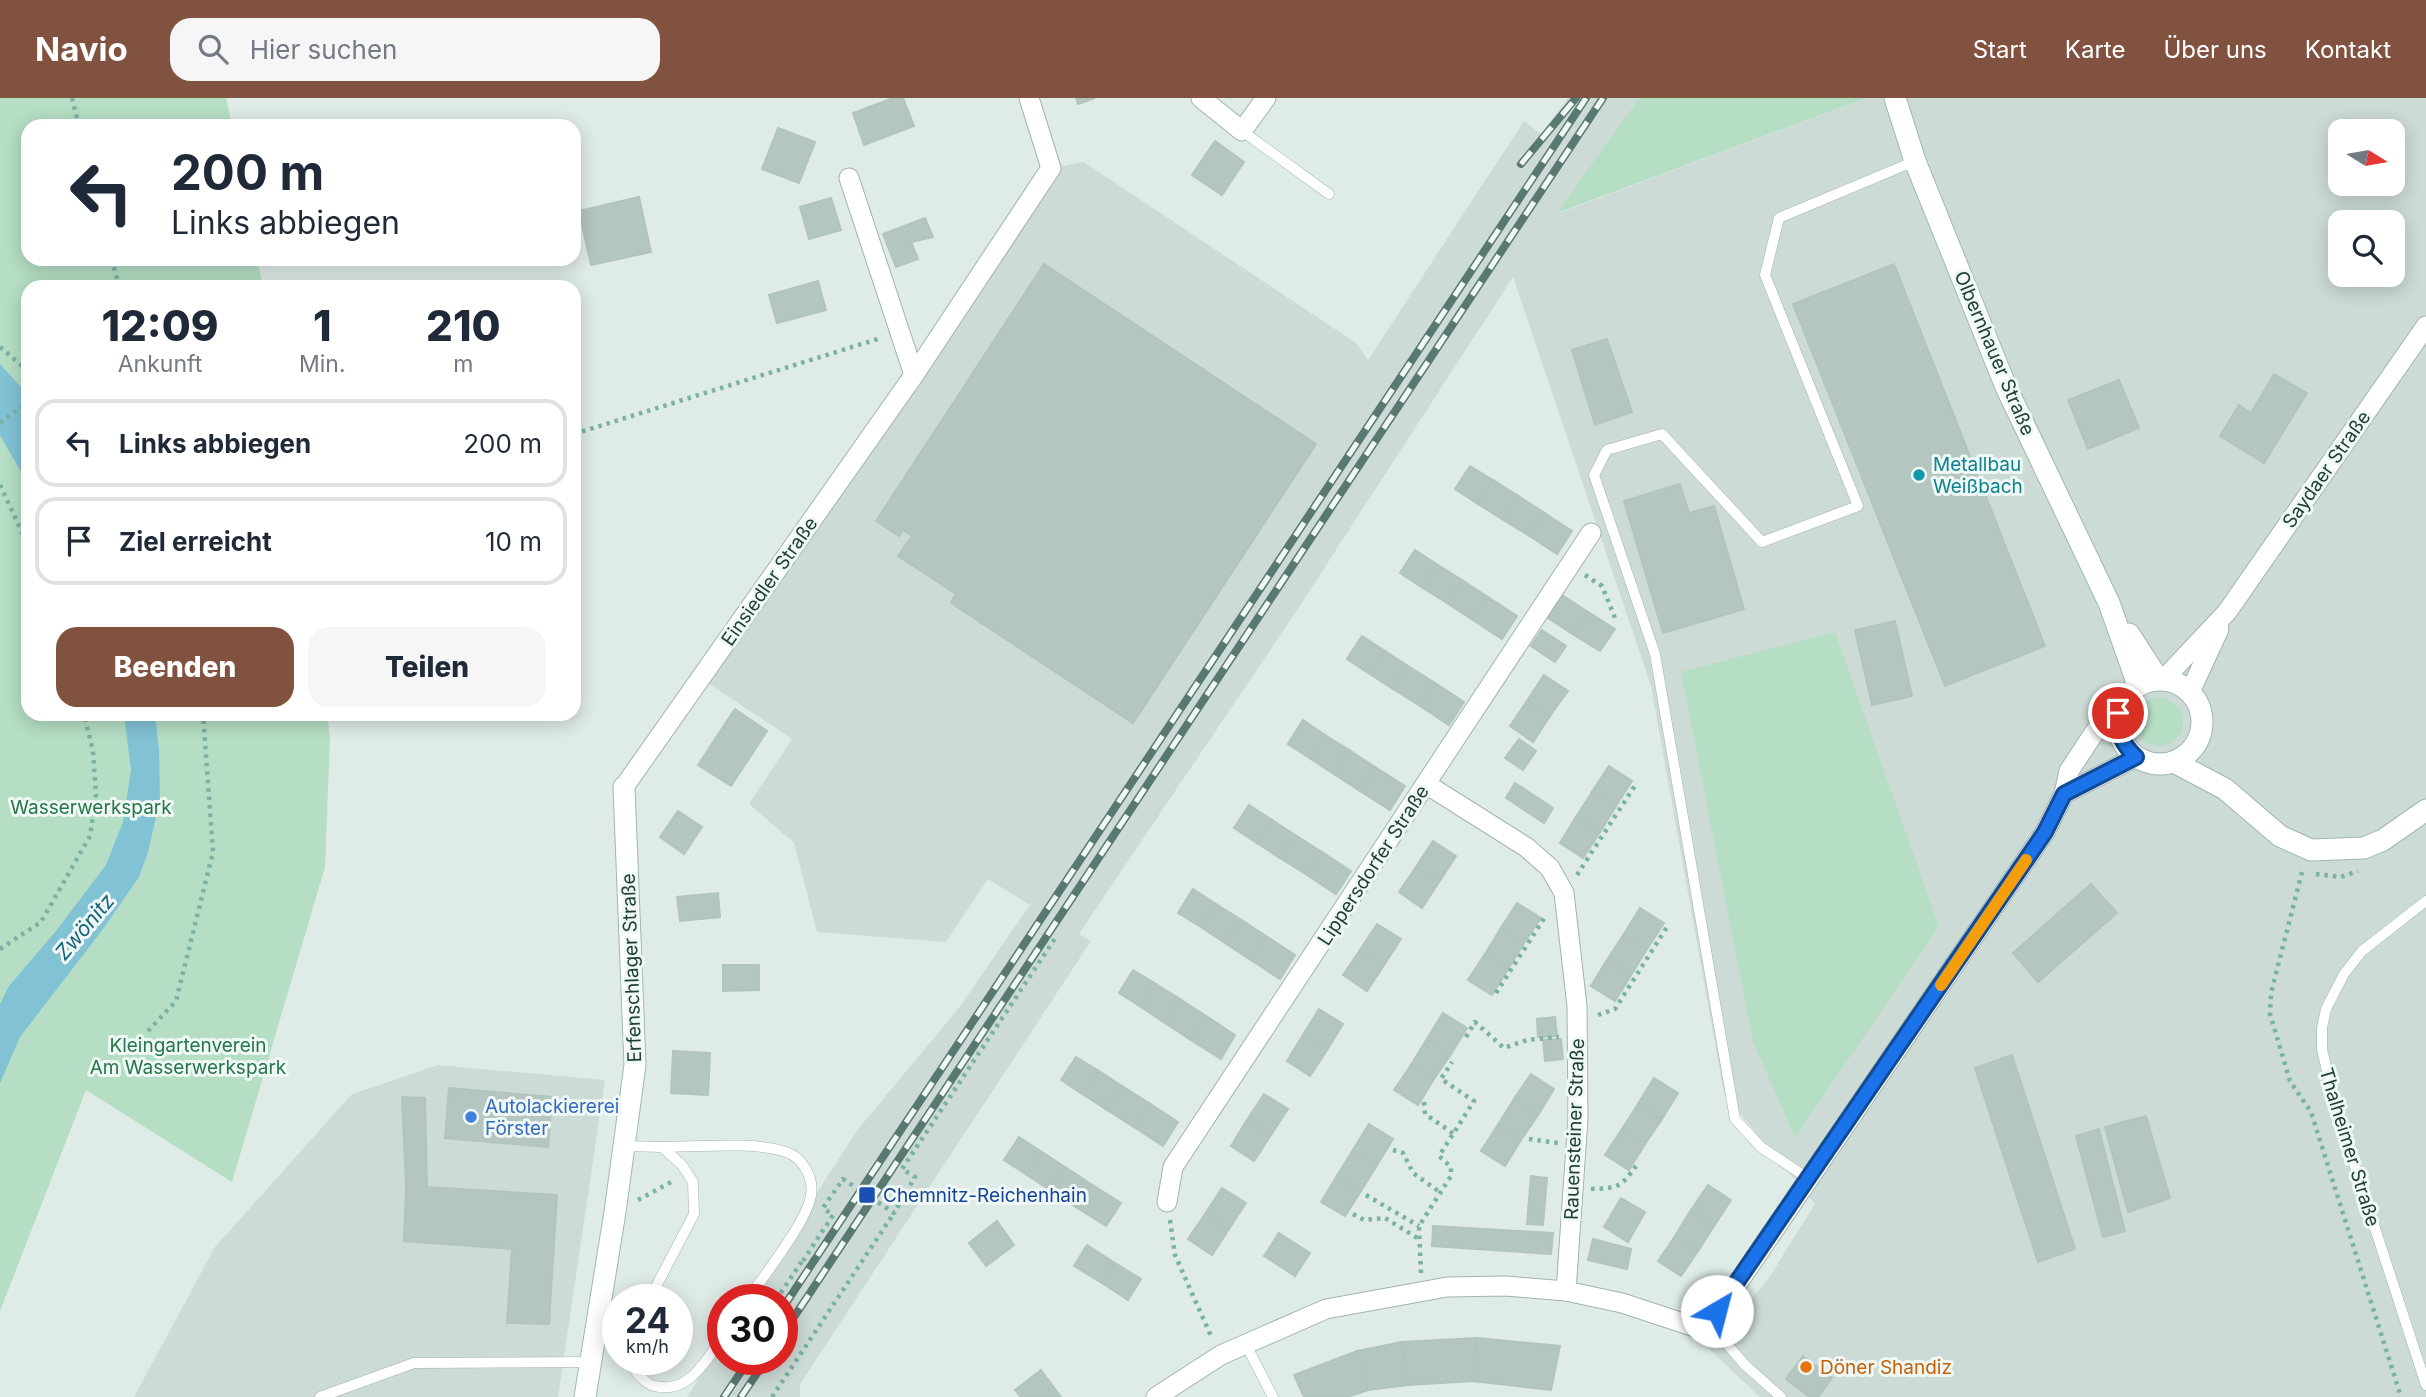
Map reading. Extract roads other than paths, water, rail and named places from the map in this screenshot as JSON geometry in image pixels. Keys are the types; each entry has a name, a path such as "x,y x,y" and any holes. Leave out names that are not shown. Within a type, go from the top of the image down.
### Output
{"street":[{"name":"Einsiedler Straße","path":"624,787 914,375 1051,167 1030,98"},
{"path":"1201,98 1242,131 1266,98"},
{"name":"Olbernhauer Straße","path":"1895,98 1915,161 2006,387 2109,603 2154,681"},
{"path":"849,178 914,375"},
{"name":"Saydaer Straße","path":"2190,692 2227,612 2426,326"},
{"name":"Lippersdorfer Straße","path":"1167,1202 1173,1167 1591,533"},
{"name":"Saydaer Straße","path":"2154,681 2227,612"},
{"path":"2154,681 2178,683 2190,692 2199,704 2202,718 2201,732 2186,755 2174,762 2148,763 2126,748 2120,737 2118,713 2123,701 2154,681"},
{"path":"1156,1397 1221,1355 1326,1309 1447,1287 1506,1286 1566,1291 1622,1303 1695,1327 1708,1322 1727,1299 2045,832 2064,794 2069,771 2096,730 2118,713"},
{"path":"2195,745 2225,789"},
{"path":"2064,794 2136,757"},
{"path":"2174,762 2225,789 2280,836 2311,850 2364,848 2383,840 2426,810"},
{"name":"Rauensteiner Straße","path":"1426,784 1526,847 1550,868 1565,902 1578,1029 1578,1118 1566,1291"},
{"name":"Erfenschlager Straße","path":"584,1397 615,1212 635,1065 624,787"}],"lane":[{"path":"1242,131 1329,194"},
{"path":"1809,1179 1761,1147 1735,1119 1655,654 1594,475 1607,450 1662,434 1762,542 1858,506 1765,275 1779,218 1915,161"},
{"name":"Thalheimer Straße","path":"2426,901 2362,951 2344,974 2326,1009 2322,1049 2334,1102 2426,1385"},
{"path":"623,1146 766,1147 789,1152 804,1165 811,1181 811,1196 800,1222 758,1284"},
{"path":"657,1284 694,1214 693,1182 687,1172 662,1147"},
{"path":"1708,1322 1745,1365 1782,1397"},
{"path":"1245,1345 1273,1397"},
{"path":"639,1375 642,1380 662,1392 680,1390 692,1381 707,1359"},
{"path":"320,1397 414,1363 590,1362"}],"water":[{"path":"0,364 21,387 21,472 0,435"},
{"name":"Zwönitz","path":"125,721 156,721 160,800 148,852 139,877 103,929 20,1037 0,1083 0,1004 9,986 56,931 106,865 123,822 131,770"}],"railway":[{"path":"1521,164 1576,98"},
{"path":"798,1285 1586,98"},
{"path":"798,1311 1603,98"},
{"path":"724,1397 739,1375"},
{"path":"741,1397 756,1375"}],"place":[{"name":"Metallbau Weißbach","path":"1919,475"},
{"name":"Autolackiererei Förster","path":"471,1117"},
{"name":"Chemnitz-Reichenhain","path":"867,1195"},
{"name":"Döner Shandiz","path":"1806,1367"}],"park label":[{"name":"Wasserwerkspark","path":"91,807"},
{"name":"Kleingartenverein Am Wasserwerkspark","path":"188,1056"}]}
